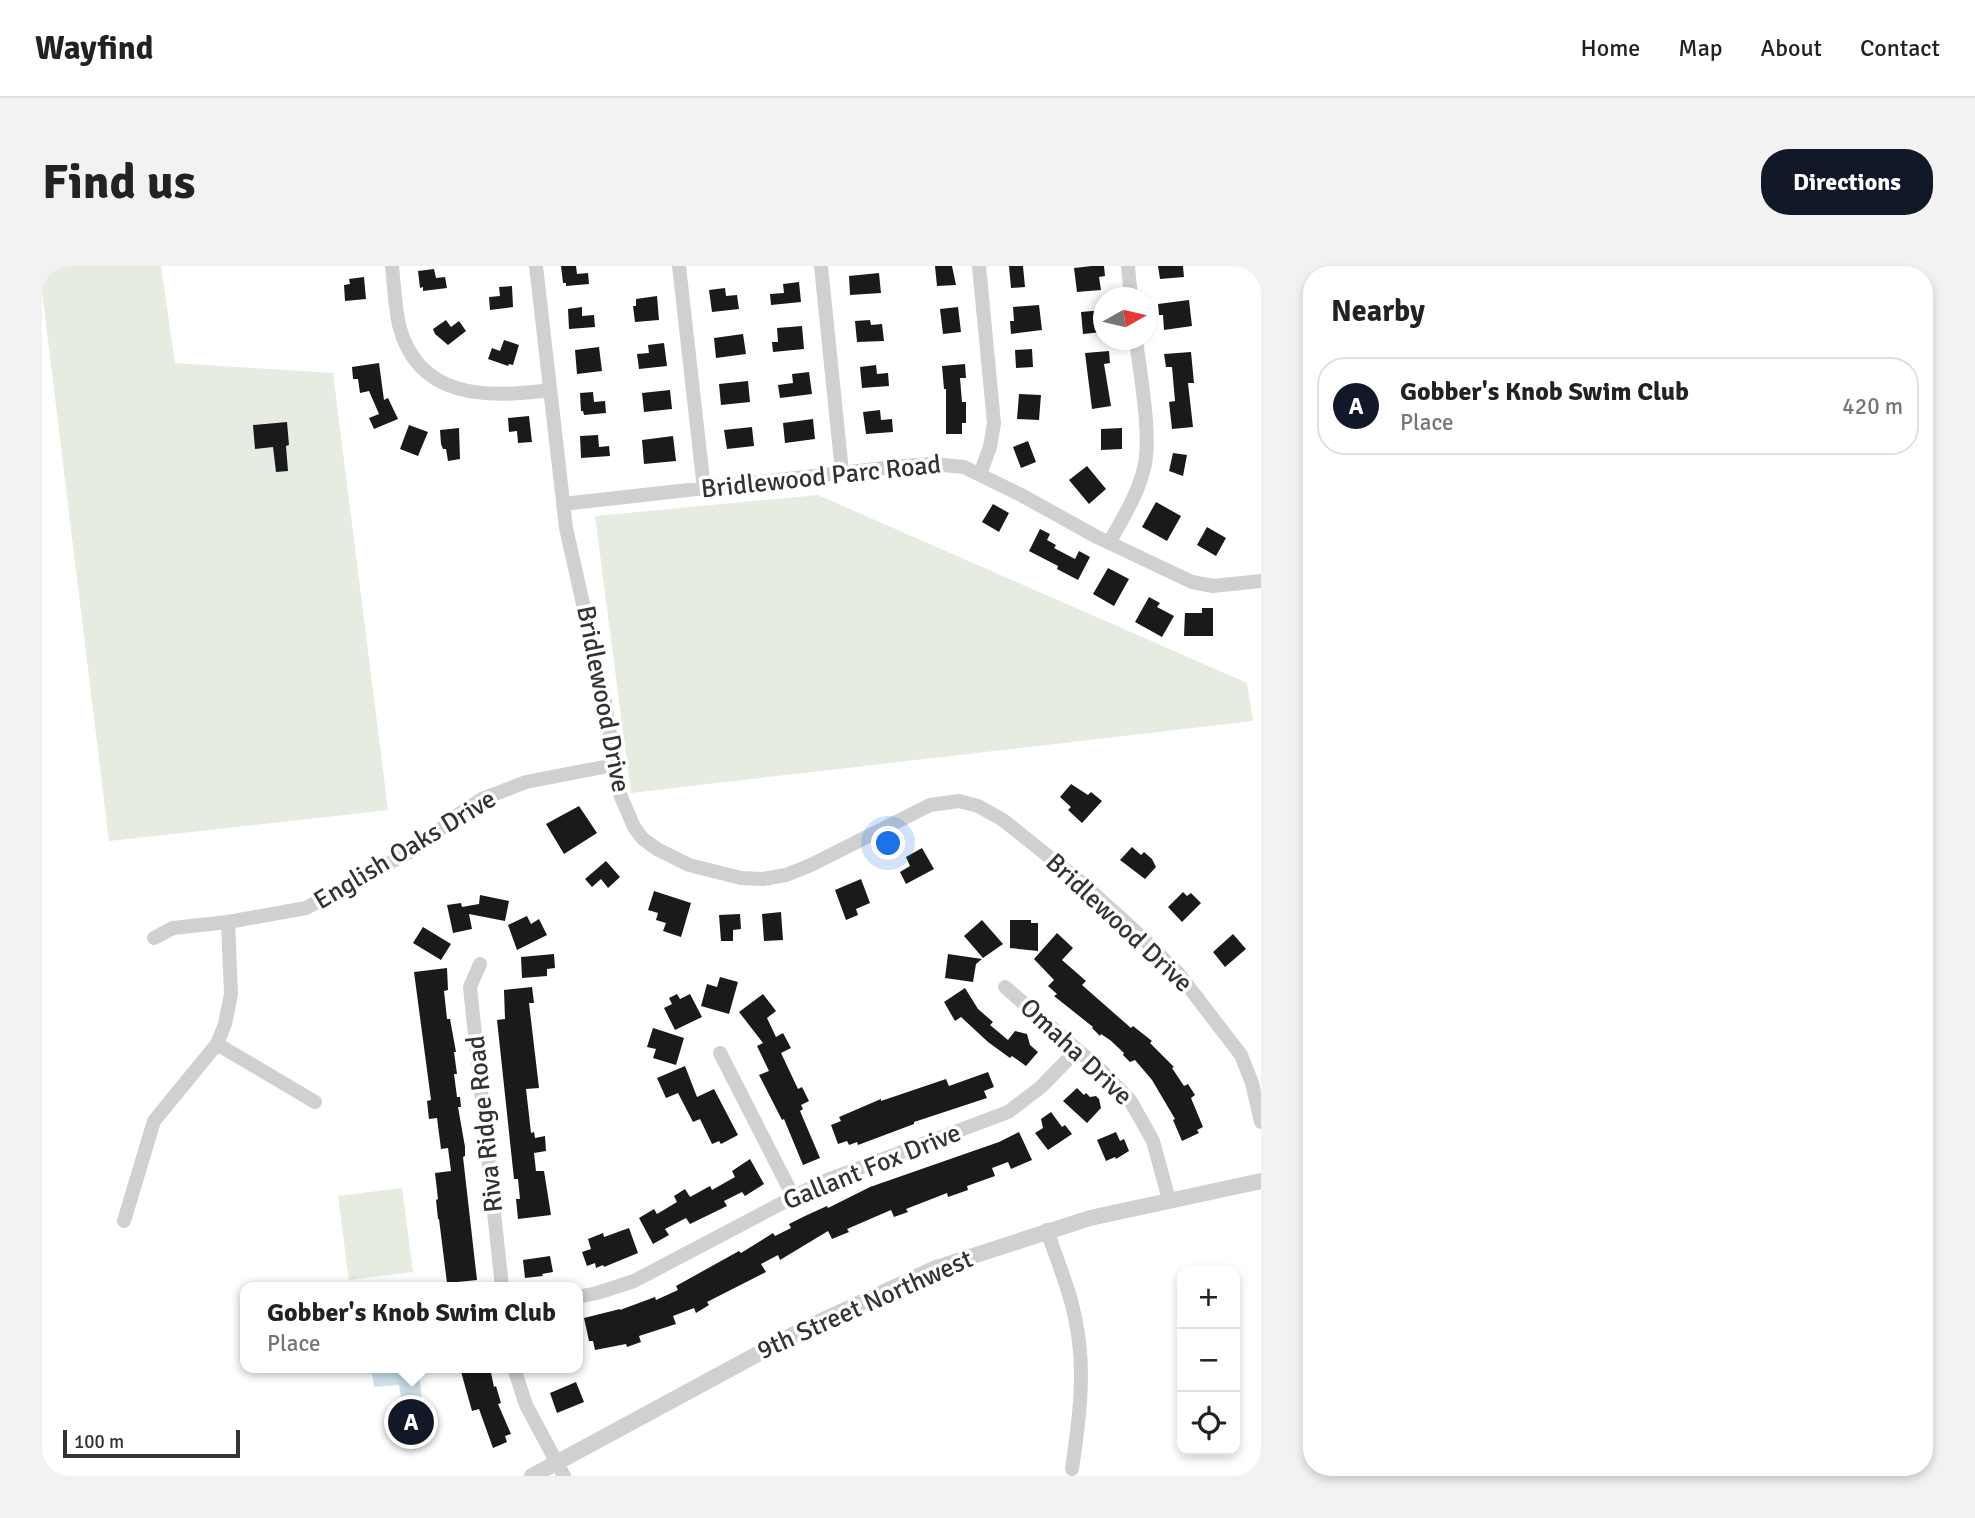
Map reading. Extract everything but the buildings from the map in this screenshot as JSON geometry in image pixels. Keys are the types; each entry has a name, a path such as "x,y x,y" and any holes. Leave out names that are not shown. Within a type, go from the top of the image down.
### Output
{"street":[{"path":"392,266 400,327 410,350 434,378 450,387 472,393 506,394 550,390"},
{"name":"Bridlewood Drive","path":"536,266 566,528 605,702 619,792 634,827 643,839 690,865 741,878 774,878 811,865 913,812 940,802 968,803 992,813 1031,841 1091,891 1178,973 1241,1055 1252,1083 1261,1122"},
{"path":"679,266 704,489"},
{"path":"821,266 842,472"},
{"path":"979,266 994,423 990,447 980,474"},
{"path":"1128,266 1130,287"},
{"path":"1109,543 1132,502 1145,463 1146,437 1137,350"},
{"name":"Bridlewood Parc Road","path":"563,503 842,472 953,464 980,474 1177,577 1204,586 1261,581"},
{"name":"English Oaks Drive","path":"155,938 173,928 229,922 306,908 417,848 458,814 482,799 526,782 614,765"},
{"path":"124,1221 154,1121 217,1044 225,1024 231,995 229,922"},
{"name":"Riva Ridge Road","path":"480,964 470,988 501,1282"},
{"name":"Omaha Drive","path":"1005,987 1121,1088 1139,1113 1153,1141 1168,1200"},
{"path":"217,1044 315,1102"},
{"name":"Gallant Fox Drive","path":"583,1296 613,1288 658,1270 793,1196 849,1171 1008,1112 1041,1087 1077,1050"},
{"path":"720,1052 793,1196"},
{"name":"9th Street Northwest","path":"532,1476 561,1469 704,1381 878,1293 936,1268 1048,1230 1168,1200 1261,1181"},
{"path":"1048,1230 1073,1308 1079,1341 1081,1387 1072,1469"},
{"path":"516,1373 526,1405 561,1469"}],"shaded area":[{"path":"42,266 161,266 175,363 333,373 388,810 109,841 42,291"},
{"path":"818,495 1247,683 1253,721 631,793 595,516"},
{"path":"402,1188 413,1272 349,1280 338,1196"}],"water":[{"path":"372,1373 419,1373 422,1399 399,1402 399,1385 374,1387"}],"place":[{"name":"Gobber's Knob Swim Club","path":"411,1422"}]}
